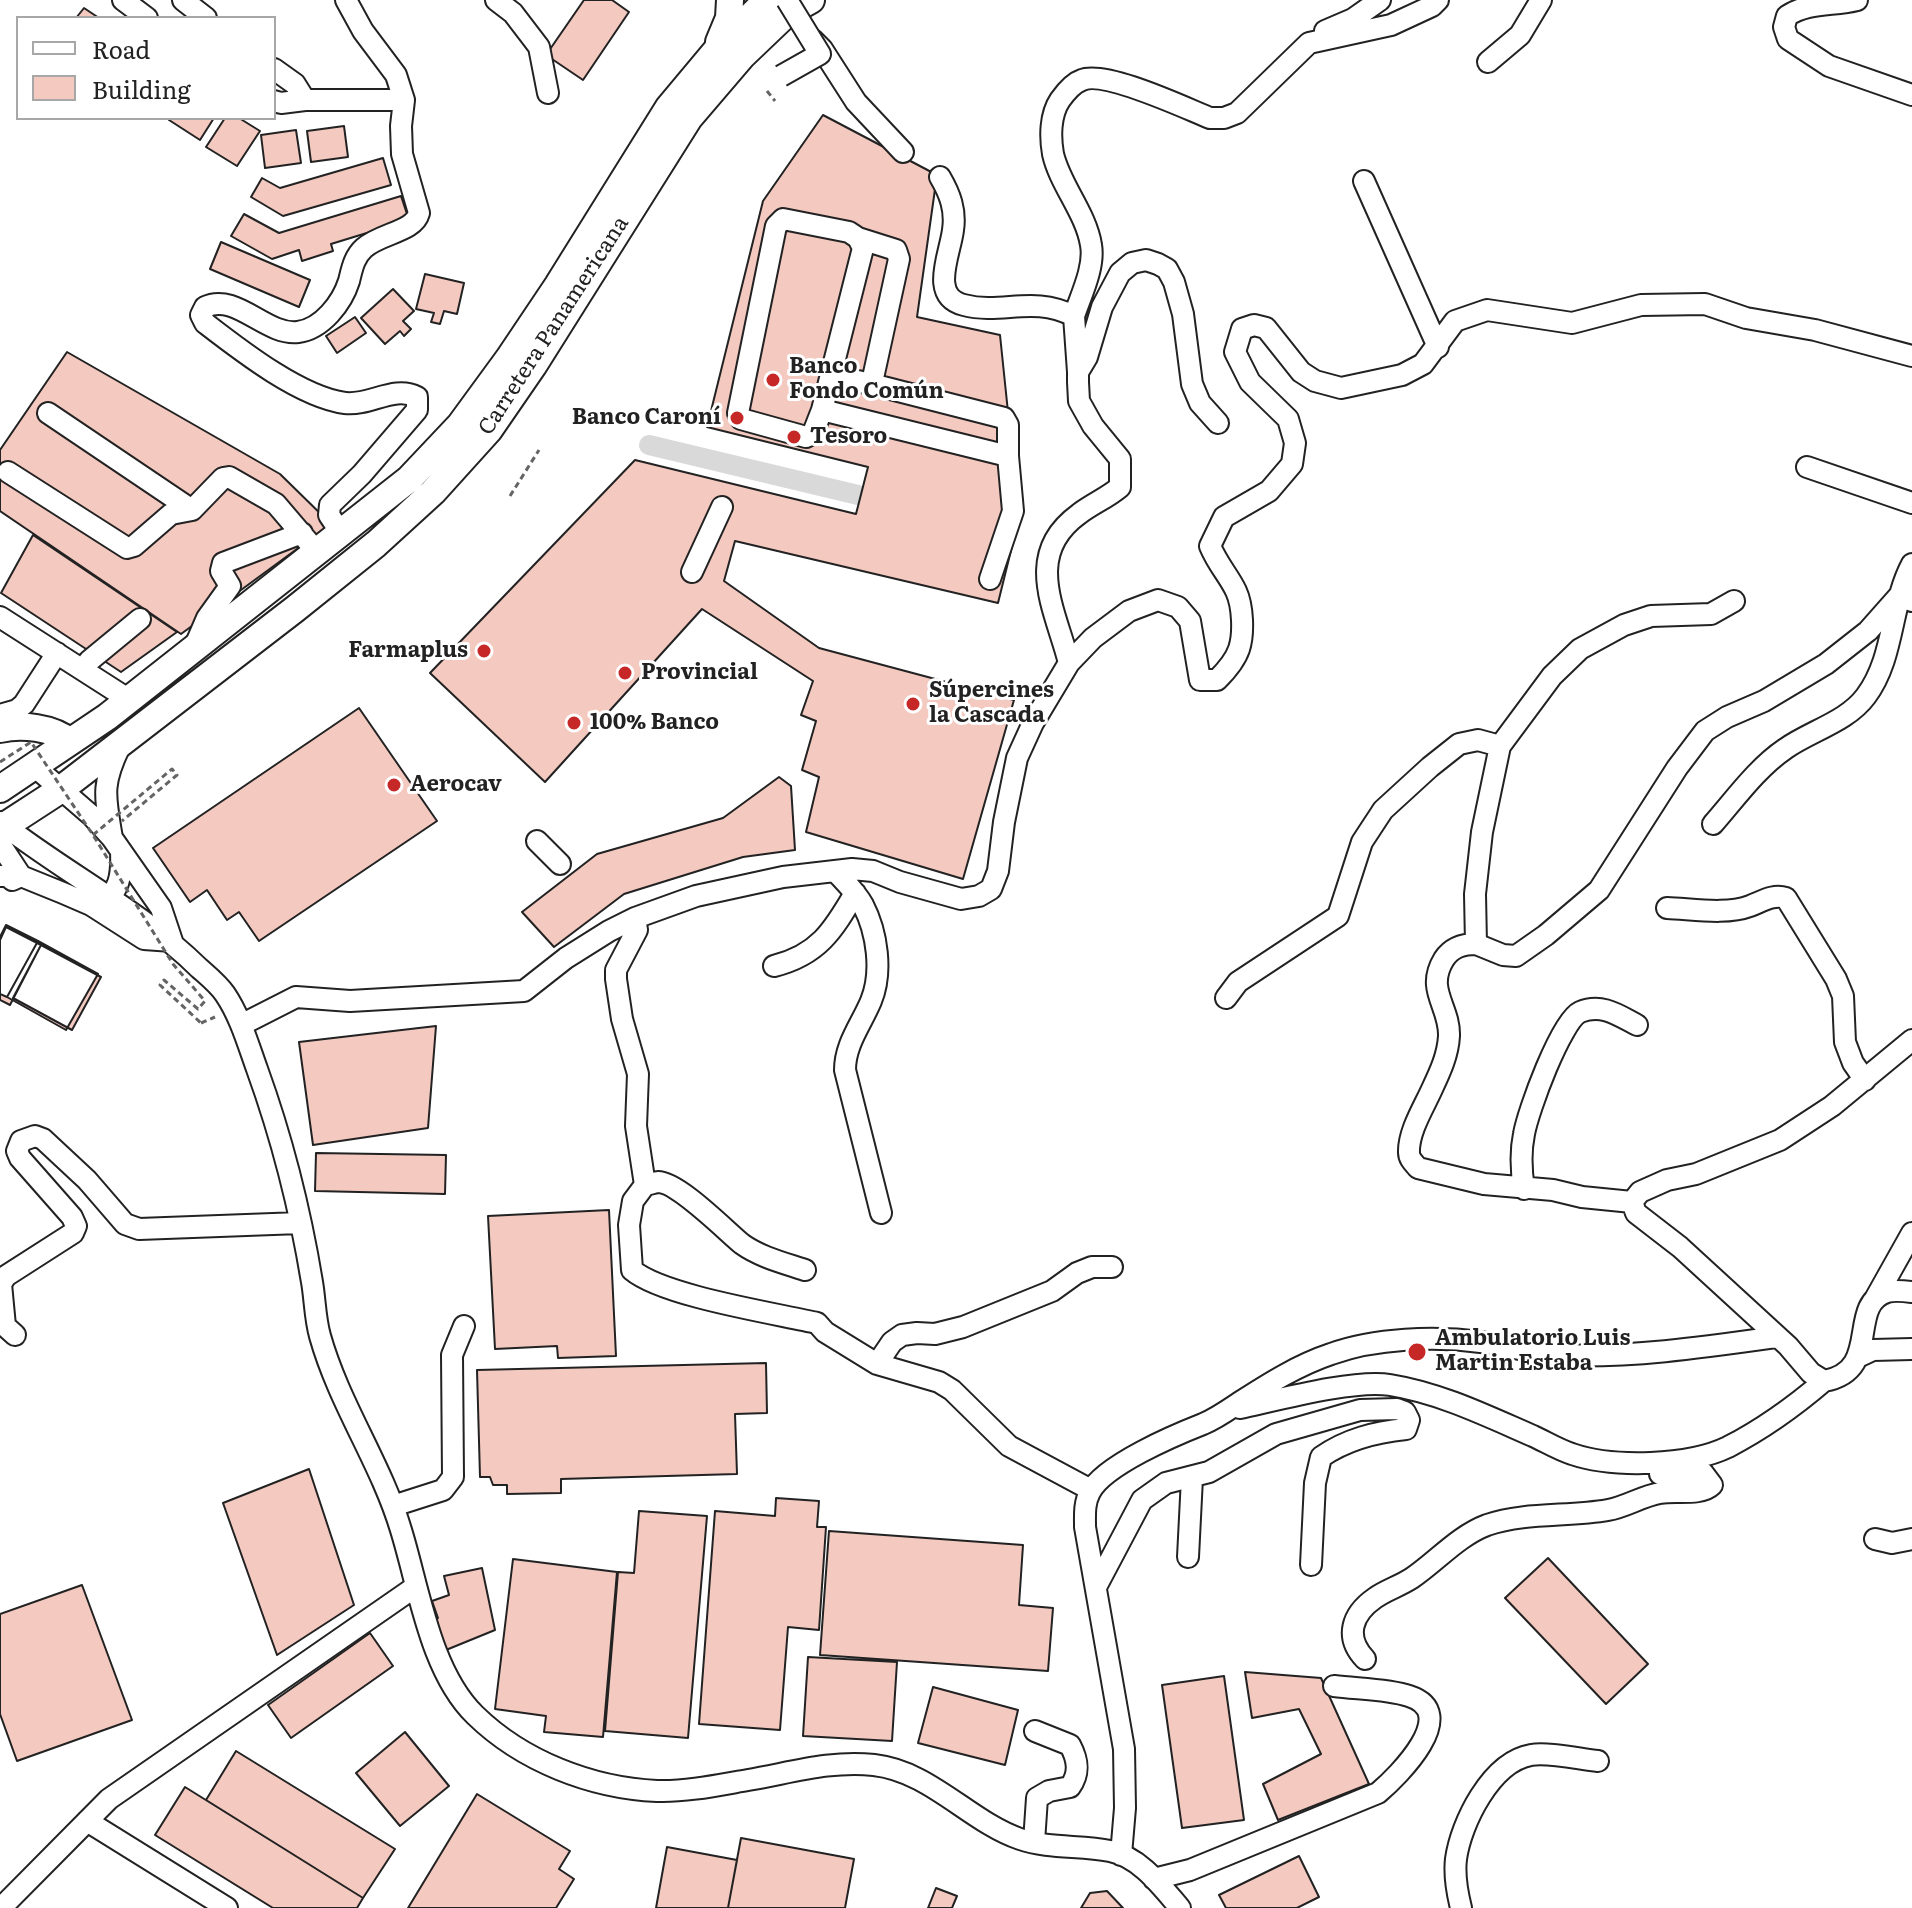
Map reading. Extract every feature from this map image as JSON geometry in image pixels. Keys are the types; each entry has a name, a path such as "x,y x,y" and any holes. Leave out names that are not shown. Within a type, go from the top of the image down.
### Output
{"main road":[{"path":"715,52 729,18 730,0"},
{"name":"Carretera Panamericana","path":"0,789 70,742 123,695 194,648 310,542 341,533 409,479 460,425 558,285 669,107 715,52 776,3 811,0"},
{"name":"Carretera Panamericana","path":"1,830 60,790 376,544 433,492 489,430 533,366 689,118 742,56 776,3"},
{"path":"0,729 43,729 70,742"}],"street":[{"path":"123,0 144,16"},
{"path":"183,0 203,16"},
{"path":"341,533 329,515 330,505 362,474 417,410 417,397 407,392 344,403 310,391 249,357 205,323 201,315 205,307 213,303 224,304 286,332 311,328 328,315 348,283 351,268 361,250 381,235 412,226 417,221 419,213 402,154 404,100 396,75 363,31 346,0"},
{"path":"496,0 513,13 539,47 548,93"},
{"path":"1069,663 1047,590 1047,555 1078,515 1120,487 1120,459 1093,426 1079,401 1074,316 1091,260 1091,244 1054,155 1051,129 1055,108 1066,92 1081,80 1096,77 1117,82 1210,118 1224,118 1237,113 1309,43 1330,27 1353,19 1380,0"},
{"path":"1309,43 1391,25 1432,6 1438,0"},
{"path":"1488,62 1520,35 1541,0"},
{"path":"1857,0 1794,11 1787,16 1784,27 1788,39 1829,66 1912,95"},
{"path":"776,3 820,54 781,76"},
{"path":"776,3 822,49 856,102 903,152"},
{"path":"276,70 295,84 305,100"},
{"path":"276,102 404,100"},
{"path":"940,177 953,207 953,230 945,268 945,293 952,301 967,306 1055,307 1074,316"},
{"path":"1364,181 1438,347"},
{"path":"858,238 863,248 822,410 813,433 806,437 741,419 738,413 776,226 783,219 849,232 896,250 899,259 873,378 875,385"},
{"path":"1078,372 1087,357 1102,307 1120,273 1132,263 1146,260 1158,264 1167,269 1174,282 1183,314 1187,359 1200,403 1218,423"},
{"path":"241,1025 296,997 350,1001 524,991 566,958 635,918 711,893 783,877 835,871 873,871 961,899 979,896 991,889 998,871 1017,758 1033,723 1069,663 1093,638 1129,611 1158,600 1178,607 1190,621 1200,680 1217,680 1227,671 1240,648 1242,619 1237,592 1218,565 1210,546 1224,517 1269,491 1292,464 1295,443 1288,419 1250,382 1235,352 1242,329 1254,325 1266,328 1301,372 1315,381 1341,388 1402,375 1423,364 1455,321 1487,310 1572,323 1641,305 1705,304 1746,318 1815,330 1912,356"},
{"path":"831,375 1004,418 1008,425 1013,511 990,579"},
{"path":"822,410 1008,456"},
{"path":"48,413 192,510"},
{"path":"1807,467 1912,503"},
{"path":"8,472 127,548 134,546 171,514 192,510 223,478 229,477 276,504 310,542 223,563 221,571 230,586 207,618 194,648"},
{"path":"692,572 722,507"},
{"path":"1713,824 1751,780 1784,749 1829,725 1865,699 1875,682 1906,598 1912,564"},
{"path":"1632,1202 1484,1184 1418,1168 1408,1154 1412,1136 1445,1060 1449,1033 1437,992 1437,973 1446,955 1463,944 1476,944 1503,955 1516,956 1546,935 1599,890 1669,780 1705,731 1826,664 1906,598"},
{"path":"1476,944 1475,894 1482,832 1500,746 1552,676 1580,649 1624,625 1651,616 1711,614 1734,601"},
{"path":"0,617 123,695"},
{"path":"26,618 116,679 123,695"},
{"path":"89,661 140,619"},
{"path":"0,715 17,710 24,704 57,653"},
{"path":"1226,998 1238,982 1338,916 1362,842 1383,810 1459,744 1478,740 1500,746"},
{"path":"91,905 111,898 122,870 105,795 107,773 120,744"},
{"path":"34,766 112,836 161,908 172,941"},
{"path":"1,830 21,876"},
{"path":"1,830 111,898 172,941 224,992 241,1025 279,1132 300,1223 319,1334 337,1383 381,1473 402,1532 415,1587 452,1687 474,1714 505,1739 536,1758 582,1779 660,1791 752,1780 791,1770 835,1765 876,1765 911,1775 1019,1839 1072,1849 1114,1851 1144,1868 1180,1908"},
{"path":"537,841 560,864"},
{"path":"835,871 863,905 876,941 877,972 873,997 845,1053 845,1070 881,1213"},
{"path":"0,876 21,876 91,905 144,939 172,941"},
{"path":"0,885 21,876"},
{"path":"774,966 797,960 822,943 855,893"},
{"path":"1667,908 1718,910 1747,907 1779,896 1786,898 1836,979 1843,996 1845,1042 1853,1063 1865,1080"},
{"path":"635,918 637,930 616,970 616,979 622,1019 638,1074 636,1126 645,1185"},
{"path":"1524,1189 1520,1167 1524,1132 1541,1080 1561,1036 1576,1014 1591,1009 1606,1009 1637,1025"},
{"path":"1632,1202 1640,1192 1667,1180 1696,1174 1780,1140 1832,1106 1912,1040"},
{"path":"15,1335 5,1326 1,1284 6,1276 73,1233 76,1226 72,1217 20,1158 17,1151 21,1141 35,1136 43,1139 87,1180 125,1224 139,1229 300,1223"},
{"path":"805,1270 763,1256 743,1245 719,1222 668,1184 657,1182 645,1185 633,1201 629,1225 632,1270 639,1276 707,1299 817,1323 825,1332 877,1364 939,1382 952,1390 1009,1446 1091,1490"},
{"path":"1632,1202 1636,1213 1680,1247 1811,1373 1824,1381"},
{"path":"1227,1411 1365,1384 1386,1384 1425,1391 1571,1454 1607,1463 1646,1464 1726,1448 1800,1402 1824,1381 1838,1379 1850,1371 1858,1357 1863,1325 1912,1233"},
{"path":"877,1364 892,1342 902,1335 935,1334 963,1327 1052,1291 1077,1273 1092,1267 1112,1267"},
{"path":"1875,1299 1888,1292 1912,1292"},
{"path":"393,1506 443,1490 453,1477 452,1355 464,1326"},
{"path":"1121,1855 1125,1808 1124,1749 1085,1527 1085,1508 1091,1490 1112,1471 1158,1442 1214,1420 1282,1376 1332,1353 1400,1340 1482,1342 1558,1355 1678,1350 1777,1337"},
{"path":"1858,1357 1873,1350 1912,1349"},
{"path":"1096,1587 1142,1500 1166,1483 1209,1472 1276,1434 1360,1410 1397,1409 1405,1412 1409,1420 1406,1429 1373,1433 1334,1448 1321,1457 1315,1483 1311,1565"},
{"path":"1365,1659 1356,1650 1354,1637 1356,1615 1363,1606 1412,1578 1449,1547 1486,1525 1538,1516 1609,1510 1649,1495 1705,1490 1712,1485 1703,1473 1643,1476 1615,1470 1607,1463"},
{"path":"1188,1557 1192,1478"},
{"path":"1875,1539 1892,1543 1912,1539"},
{"path":"1,1908 109,1799 415,1587"},
{"path":"1154,1879 1190,1870 1378,1793 1391,1782 1412,1759 1427,1735 1430,1717 1424,1705 1410,1696 1334,1686"},
{"path":"1034,1842 1034,1806 1037,1798 1049,1791 1070,1787 1077,1777 1077,1758 1070,1745 1035,1731"},
{"path":"1461,1908 1456,1887 1456,1862 1461,1836 1493,1776 1512,1762 1532,1754 1598,1761"},
{"path":"87,1821 227,1908"}],"path":[{"path":"510,496 539,450"},
{"path":"0,762 31,742 112,836 173,964 205,1001 198,1009 164,980 160,985 201,1023"},
{"path":"172,769 177,775 112,836 172,769"}],"building":[{"path":"584,0 612,0 629,12 583,80 546,55"},
{"path":"84,8 96,16 78,16"},
{"path":"823,115 937,175 917,317 1000,335 1019,518 998,603 735,541 724,581 819,648 1014,700 963,879 806,832 819,777 802,770 816,721 801,715 813,681 702,609 545,782 430,673 635,460 856,514 868,467 707,427 763,201"},
{"path":"169,120 213,120 200,140"},
{"path":"224,120 242,120 260,131 237,166 206,147"},
{"path":"344,126 348,157 311,162 307,131"},
{"path":"296,130 301,163 265,168 261,135"},
{"path":"383,158 391,185 283,216 251,197 262,178 280,188"},
{"path":"401,196 409,220 331,244 333,251 302,261 299,250 272,259 231,236 244,214 279,233"},
{"path":"221,242 310,280 299,307 210,269"},
{"path":"425,274 464,283 457,314 444,311 440,324 431,322 434,313 416,309"},
{"path":"393,289 414,311 403,321 411,329 404,336 400,331 385,344 361,318"},
{"path":"355,317 366,333 337,353 326,336"},
{"path":"67,352 280,474 331,524 181,634 0,511 0,450"},
{"path":"33,535 177,632 121,672 1,593"},
{"path":"359,708 437,821 259,941 239,912 227,920 207,890 190,902 153,848"},
{"path":"779,777 791,786 795,850 743,857 624,894 554,947 522,912 597,854 723,818"},
{"path":"6,925 38,941 7,997 0,994 0,937"},
{"path":"6,927 41,945 10,1005 0,1000 0,940"},
{"path":"38,941 98,974 66,1030 7,997"},
{"path":"41,945 101,977 72,1030 13,998"},
{"path":"436,1026 428,1128 313,1145 299,1042"},
{"path":"316,1153 446,1155 445,1194 315,1191"},
{"path":"609,1210 616,1356 558,1358 557,1346 495,1349 488,1216"},
{"path":"766,1363 767,1413 735,1414 737,1474 561,1479 561,1493 507,1494 507,1485 493,1485 490,1477 480,1477 477,1370"},
{"path":"309,1469 354,1605 277,1655 223,1503"},
{"path":"776,1498 819,1501 817,1527 826,1527 819,1630 788,1627 780,1730 699,1724 715,1511 775,1516"},
{"path":"639,1511 707,1516 688,1738 605,1731 618,1572 634,1573"},
{"path":"829,1531 1023,1545 1019,1605 1053,1608 1048,1671 820,1655"},
{"path":"1548,1558 1648,1664 1606,1704 1505,1598"},
{"path":"513,1559 617,1572 603,1737 544,1732 546,1716 495,1709"},
{"path":"482,1568 495,1630 446,1650 432,1622 438,1618 432,1601 449,1595 444,1576"},
{"path":"82,1585 132,1720 17,1761 0,1714 0,1614"},
{"path":"370,1633 393,1666 291,1738 268,1705"},
{"path":"808,1657 897,1662 892,1741 803,1736"},
{"path":"1245,1672 1321,1678 1369,1784 1278,1820 1263,1784 1321,1754 1299,1709 1252,1718"},
{"path":"1224,1676 1244,1820 1182,1828 1162,1685"},
{"path":"933,1687 1018,1710 1005,1765 918,1743"},
{"path":"405,1732 449,1786 400,1826 356,1773"},
{"path":"236,1751 395,1849 363,1898 206,1800"},
{"path":"185,1787 363,1898 357,1908 273,1908 155,1835"},
{"path":"477,1794 570,1851 559,1869 574,1879 556,1908 408,1908"},
{"path":"741,1838 854,1859 845,1908 728,1908"},
{"path":"667,1847 737,1860 728,1908 656,1908"},
{"path":"1299,1856 1319,1897 1297,1908 1226,1908 1219,1895"},
{"path":"936,1888 957,1896 952,1908 928,1908"},
{"path":"1107,1891 1123,1908 1081,1908 1090,1893"}],"waterway":[{"path":"649,445 858,495"}],"place":[{"name":"Banco Fondo Común","path":"773,380"},
{"name":"Banco Caroní","path":"737,418"},
{"name":"Tesoro","path":"794,437"},
{"name":"Farmaplus","path":"484,651"},
{"name":"Provincial","path":"625,673"},
{"name":"Súpercines la Cascada","path":"913,704"},
{"name":"100% Banco","path":"574,723"},
{"name":"Aerocav","path":"394,785"},
{"name":"Ambulatorio Luis Martin Estaba","path":"1417,1352"}]}
